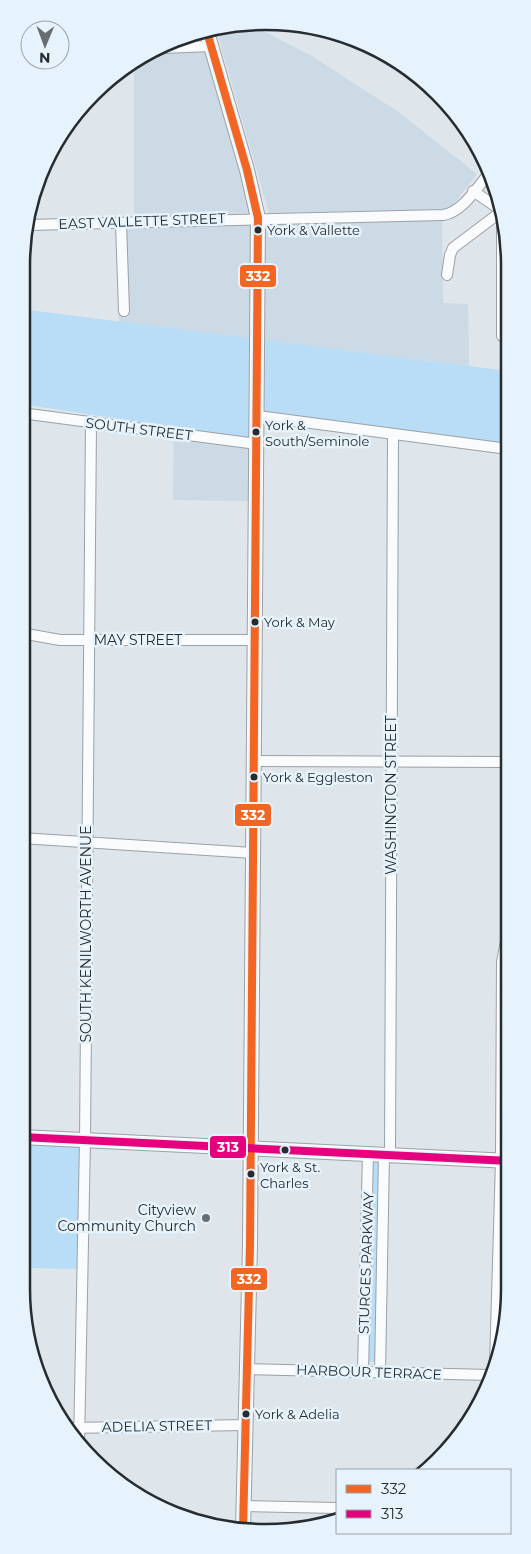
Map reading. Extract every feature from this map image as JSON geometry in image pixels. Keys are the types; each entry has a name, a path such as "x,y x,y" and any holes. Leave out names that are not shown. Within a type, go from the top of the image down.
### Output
{"main road":[{"path":"209,37 247,170 258,218 256,640 243,1523"},
{"path":"30,1138 501,1161"}],"street":[{"path":"176,47 211,46"},
{"name":"EAST VALLETTE STREET","path":"34,225 443,215 456,211 484,178"},
{"path":"473,192 493,206"},
{"path":"447,275 453,248 495,217"},
{"path":"121,223 124,311"},
{"name":"SOUTH STREET","path":"30,414 257,444"},
{"path":"258,416 501,448"},
{"name":"SOUTH KENILWORTH AVENUE","path":"79,1432 85,1141 90,422"},
{"name":"WASHINGTON STREET","path":"387,1155 393,434"},
{"name":"MAY STREET","path":"30,635 60,640 256,640"},
{"path":"254,762 501,762"},
{"path":"30,839 253,853"},
{"name":"STURGES PARKWAY","path":"363,1372 368,1154"},
{"name":"STURGES PARKWAY","path":"380,1372 387,1155"},
{"path":"497,1331 501,1243"},
{"name":"HARBOUR TERRACE","path":"247,1369 485,1375"},
{"name":"ADELIA STREET","path":"79,1428 246,1425"},
{"path":"244,1506 336,1508"}],"shaded area":[{"path":"261,30 310,55 397,111 477,174 450,209 269,213 218,35"},
{"path":"201,39 252,213 134,217 134,71 161,54"},
{"path":"442,215 443,303 468,304 469,366 119,322 116,225"},
{"path":"30,310 501,370 501,445 252,411 252,439 30,405"},
{"path":"174,427 252,439 253,501 173,500"},
{"path":"30,1143 80,1146 77,1269 30,1268"},
{"path":"371,1162 381,1163 377,1362 366,1362"}],"transit line":[{"name":"332","path":"209,37 247,170 258,218 250,1245 243,1523"},
{"name":"313","path":"30,1137 501,1161"}],"place":[{"name":"York & Vallette","path":"258,230"},
{"name":"York & South/Seminole","path":"256,432"},
{"name":"York & May","path":"255,622"},
{"name":"York & Eggleston","path":"254,777"},
{"name":"York & St. Charles","path":"251,1174"},
{"name":"Cityview Community Church","path":"206,1218"},
{"name":"York & Adelia","path":"246,1414"}]}
